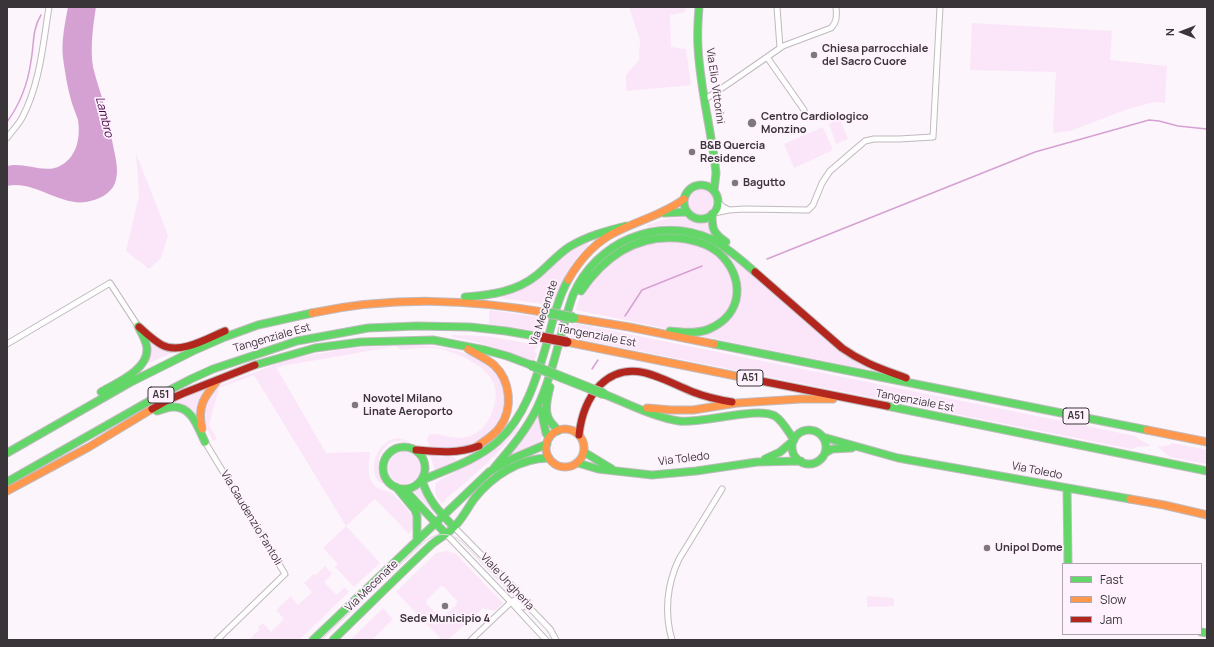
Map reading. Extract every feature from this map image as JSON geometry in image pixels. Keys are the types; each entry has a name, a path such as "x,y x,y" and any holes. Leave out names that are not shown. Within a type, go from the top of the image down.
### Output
{"main road":[{"name":"Via Elio Vittorini","path":"699,7 697,48 716,173 714,191"},
{"path":"703,184 710,178 715,169"},
{"path":"703,184 709,186 714,191 718,202 716,210 713,214 706,218 699,219 692,217 687,212 684,199 690,188 703,184"},
{"name":"Via Mecenate","path":"400,488 414,487 422,480 479,454 490,447 506,433 516,421 533,389 561,295 571,273 586,254 597,244 615,232 626,226 664,213 684,199"},
{"name":"Via Mecenate","path":"664,213 687,212"},
{"path":"713,214 712,227 715,234 763,273 777,288 781,296"},
{"path":"418,300 491,295 506,291 521,285 534,277 557,256 582,240 626,226"},
{"path":"494,468 528,426 541,399 571,301 586,272 598,258 610,248 637,234 651,231 664,230 688,232 704,236 717,243 731,252 828,338 856,358 885,372 945,391"},
{"path":"541,399 541,417 548,441 547,453 549,458 554,464 561,467 571,467 578,463 582,458 584,443 579,435 574,431 569,429 558,431 549,420 547,415 548,396 578,296 592,275 607,260 634,244 646,240 674,238 689,240 710,247 718,252 731,267 738,286 736,305 732,312 718,325 708,330 696,332 629,327"},
{"name":"Tangenziale Est","path":"7,453 65,418 164,365 213,342 257,325 352,305 418,300 474,302 512,306 629,327 1207,442"},
{"path":"138,326 161,345 174,348 186,346 243,325 257,325"},
{"path":"65,418 89,399 135,372 142,365 147,350 138,326"},
{"name":"Tangenziale Est","path":"7,482 160,395 213,369 297,341 368,328 417,326 470,327 541,337 1207,472"},
{"path":"7,491 89,447 166,401 219,378 267,360 315,348 382,340 433,340 500,354 657,416 679,421 707,420 755,413 775,416 780,420 794,440 794,453 795,456 801,461"},
{"path":"462,345 495,366 503,376 508,393 509,402 504,422 496,432 476,447"},
{"path":"579,435 583,410 591,396 600,385 608,379 614,375 625,372 647,372 705,397 737,403"},
{"path":"206,442 200,421 200,410 204,398 219,378"},
{"path":"640,408 693,410 737,403 801,399 844,399"},
{"path":"147,413 170,408 184,409 191,414 206,442"},
{"name":"Via Mecenate","path":"446,534 436,522 400,488 389,483 384,474 383,466 385,458 390,452 399,447 408,447 416,450 454,452 476,447 494,438 516,421"},
{"path":"808,430 817,432 822,437 826,445 825,453 822,458 816,462 757,462 783,451 799,434 808,430"},
{"name":"Via Mecenate","path":"313,640 489,472 494,468 548,441 554,433 558,431"},
{"name":"Via Toledo","path":"822,437 898,458 1164,505 1207,515"},
{"path":"825,453 832,449 863,448"},
{"path":"416,450 425,462 425,473 422,480 426,495 454,526"},
{"path":"584,452 614,470"},
{"name":"Via Mecenate","path":"333,640 433,543 459,522 476,496 489,484 507,471 525,461 549,458"},
{"name":"Via Toledo","path":"578,463 598,469 652,475 757,462"},
{"name":"Via Mecenate","path":"400,488 415,510 417,516 417,541"},
{"path":"1067,489 1068,563"}],"street":[{"path":"7,138 21,119 29,104 42,50 49,7"},
{"path":"777,7 780,48"},
{"path":"704,100 787,44 831,28 835,23 838,7"},
{"path":"713,214 729,210 744,209 808,210 813,205 822,182 830,171 865,141 874,139 934,137 940,7"},
{"path":"767,57 804,110"},
{"path":"718,202 729,210"},
{"path":"7,344 110,282 138,326"},
{"name":"Via Gaudenzio Fantoli","path":"206,442 285,574 217,640"},
{"path":"672,640 669,628 667,606 669,587 674,571 679,559 722,489"},
{"name":"Viale Ungheria","path":"454,526 516,590 523,601 550,629 556,640"},
{"name":"Viale Ungheria","path":"446,534 546,640"},
{"path":"472,640 511,602 516,600 523,601"}],"shaded area":[{"path":"629,7 685,7 685,12 670,15 671,47 686,49 691,85 626,91 626,75 639,60 640,40"},
{"path":"972,23 1112,31 1110,60 1167,66 1165,103 1154,102 1128,109 1070,131 1053,133 1056,72 970,70"},
{"path":"840,119 848,139 836,144 829,124"},
{"path":"823,127 833,150 794,168 784,144"},
{"path":"136,153 168,235 161,258 149,269 126,251 139,196"},
{"path":"701,189 711,192 714,202 711,212 701,215 691,212 688,202 691,192"},
{"path":"681,215 696,223 709,222 714,237 696,228 667,225 647,227 647,225 666,219 681,217"},
{"path":"659,233 678,234 696,238 729,254 841,353 866,367 865,369 696,335 715,330 727,322 734,313 740,292 735,270 729,260 721,252 705,243 687,238 653,238 622,247 604,259 596,267 577,295 583,282 591,271 599,261 609,253 632,240"},
{"path":"588,241 588,246 570,267 549,305 500,298 520,289 565,254"},
{"path":"672,241 702,246 721,257 734,280 733,299 727,314 707,327 668,329 576,310 578,302 588,284 607,263 638,245"},
{"path":"489,310 547,318 543,332 489,324"},
{"path":"573,323 1136,436 1151,446 1136,447 1132,449 569,337"},
{"path":"452,335 486,336 539,345 534,351 537,353 534,361 477,342 453,337"},
{"path":"151,343 171,352 171,353 147,364"},
{"path":"413,344 465,353 489,367 499,380 504,394 504,409 499,422 488,434 474,443 455,448 449,449 429,445 427,438 430,434 462,438 471,436 481,429 489,419 495,405 495,387 487,373 480,367 460,356 435,348 401,350 396,345"},
{"path":"392,346 276,367 326,453 370,452 369,469 371,481 378,488 395,496 407,508 413,521 412,530 409,534 375,499 346,526 254,375 219,388 209,425 217,439 213,441 203,421 207,399 219,386 291,359 354,348"},
{"path":"206,389 196,415 172,403"},
{"path":"538,414 543,433 542,438 528,450 504,461"},
{"path":"517,427 519,428 494,456 447,498 444,503 437,498 435,493 436,483 487,454 506,440"},
{"path":"399,438 411,442 394,441 385,447 380,455 378,469 380,476 386,484 380,482 376,478 374,470 374,462 377,454 382,446 389,441"},
{"path":"1172,443 1207,450 1207,464 1170,457 1158,447"},
{"path":"401,452 407,452 417,459 420,468 419,474 413,481 407,484 401,484 391,477 388,471 388,465 395,455"},
{"path":"430,455 454,457 456,460 435,471"},
{"path":"421,486 426,500 434,511 433,512 413,491"},
{"path":"346,526 380,563 354,587 335,567 338,564 323,548"},
{"path":"447,551 456,554 503,603 495,611 483,608 448,640 442,640 396,592 436,553","holes":["443,586 457,601 457,604 442,618 440,618 426,603 426,601 440,587"]},
{"path":"325,566 332,574 324,582 336,595 345,587 349,592 299,640 249,640 260,629 258,627 263,623 271,632 284,619 276,610 291,596 298,605 312,592 304,583 314,574 315,576"},
{"path":"867,596 894,598 894,606 867,607"},
{"path":"383,608 393,619 372,640 350,640"}],"water":[{"name":"Lambro","path":"68,7 96,7 93,29 92,60 107,116 117,166 117,175 113,187 99,198 86,202 66,200 37,189 17,185 7,186 7,166 20,165 52,169 58,167 69,159 76,148 79,127 68,90 63,52 64,32"}],"waterway":[{"path":"7,122 20,101 26,85 30,69 36,26 41,15"},
{"path":"767,259 1035,152 1149,120 1178,126 1207,129"},
{"path":"625,316 642,290 702,266"},
{"path":"592,369 598,360"}],"tram line":[{"path":"321,640 424,542 433,536 443,534 453,536 462,542 547,630 552,640"}],"traffic: fast":[{"path":"699,7 699,62 715,164 716,173 714,191"},
{"path":"698,185 704,185 708,186 715,192 718,202 717,209 711,216 704,219 698,219 694,218 687,212 684,205 684,199 685,195 691,188 698,185"},
{"path":"664,213 687,212"},
{"path":"712,214 714,230 718,236 726,242"},
{"path":"465,297 494,294 512,289 529,281 560,253 576,243 597,234 626,226"},
{"path":"494,468 523,432 537,408 548,380 568,309 573,295 583,276 597,261 613,248 630,238 650,232 670,230 691,232 717,242 755,272"},
{"path":"581,291 601,266 613,256 626,248 639,243 654,239 669,238 686,239 708,246 719,253 733,273 737,294 734,305 729,314 721,322 709,329 695,332 670,331"},
{"path":"454,527 435,506 422,480 462,464 481,454 498,441 515,421 534,385 558,304 568,280"},
{"path":"7,453 131,382 193,351 258,325 312,313"},
{"path":"549,313 574,318"},
{"path":"101,392 130,375 137,369 146,357 147,346 138,326"},
{"path":"7,482 191,379 213,369 297,341 368,328 417,326 470,327 541,337"},
{"path":"255,365 315,348 361,342 433,340 485,350 531,365"},
{"path":"714,344 1147,430"},
{"path":"531,365 604,394"},
{"path":"550,387 546,410 550,421 558,431"},
{"path":"604,394 651,414 679,421 767,413 778,418 794,440"},
{"path":"887,406 1207,471"},
{"path":"157,411 169,407 185,410 194,419 205,442"},
{"path":"541,410 546,433 549,438"},
{"path":"809,430 821,435 826,447 821,459 809,464 797,459 792,447 797,435 809,430"},
{"path":"823,437 898,458 1130,499"},
{"path":"765,459 780,452 793,441"},
{"path":"313,640 489,472 512,459 547,444"},
{"path":"400,447 408,447 416,450 422,456 425,468 422,480 416,486 408,489 400,489 392,486 386,480 383,472 383,464 386,456 392,450 400,447"},
{"path":"825,453 832,449 852,448"},
{"path":"584,452 612,469"},
{"path":"333,640 431,545 448,533 456,525 474,499 489,483 507,470 517,465 528,461 549,458"},
{"path":"578,463 598,469 652,475 696,471 757,462 801,461"},
{"path":"396,487 415,510 417,516 417,541"},
{"path":"404,489 446,534"},
{"path":"1067,489 1068,563"},
{"path":"1202,632 1207,633"}],"traffic: slow":[{"path":"568,280 589,251 610,235 660,213 684,199"},
{"path":"312,313 372,304 431,301 490,305 549,313"},
{"path":"574,318 714,344"},
{"path":"567,342 746,378"},
{"path":"468,349 494,365 504,379 508,395 507,412 500,427 492,436 476,447"},
{"path":"202,429 200,414 201,408 205,397 218,380"},
{"path":"647,408 693,410 737,403 801,399 833,399"},
{"path":"7,491 89,447 152,409"},
{"path":"561,429 569,429 579,434 583,441 584,448 583,455 579,462 569,467 561,467 551,462 549,459 546,452 546,444 551,434 554,432 561,429"},
{"path":"1147,430 1207,442"},
{"path":"1130,499 1207,515"}],"traffic: jam":[{"path":"755,272 842,348 865,362 906,378"},
{"path":"139,327 153,339 169,348 185,347 225,331"},
{"path":"541,337 567,342"},
{"path":"152,409 184,393 255,365"},
{"path":"579,435 585,408 595,390 611,376 623,372 634,371 646,373 698,394 732,402"},
{"path":"746,378 887,406"},
{"path":"416,450 440,452 456,451 471,449 479,446"}],"place":[{"name":"Chiesa parrocchiale del Sacro Cuore","path":"814,55"},
{"name":"Centro Cardiologico Monzino","path":"752,123"},
{"name":"B&B Quercia Residence","path":"692,152"},
{"name":"Bagutto","path":"735,183"},
{"name":"Novotel Milano Linate Aeroporto","path":"355,405"},
{"name":"Unipol Dome","path":"987,548"},
{"name":"Sede Municipio 4","path":"445,606"}]}
